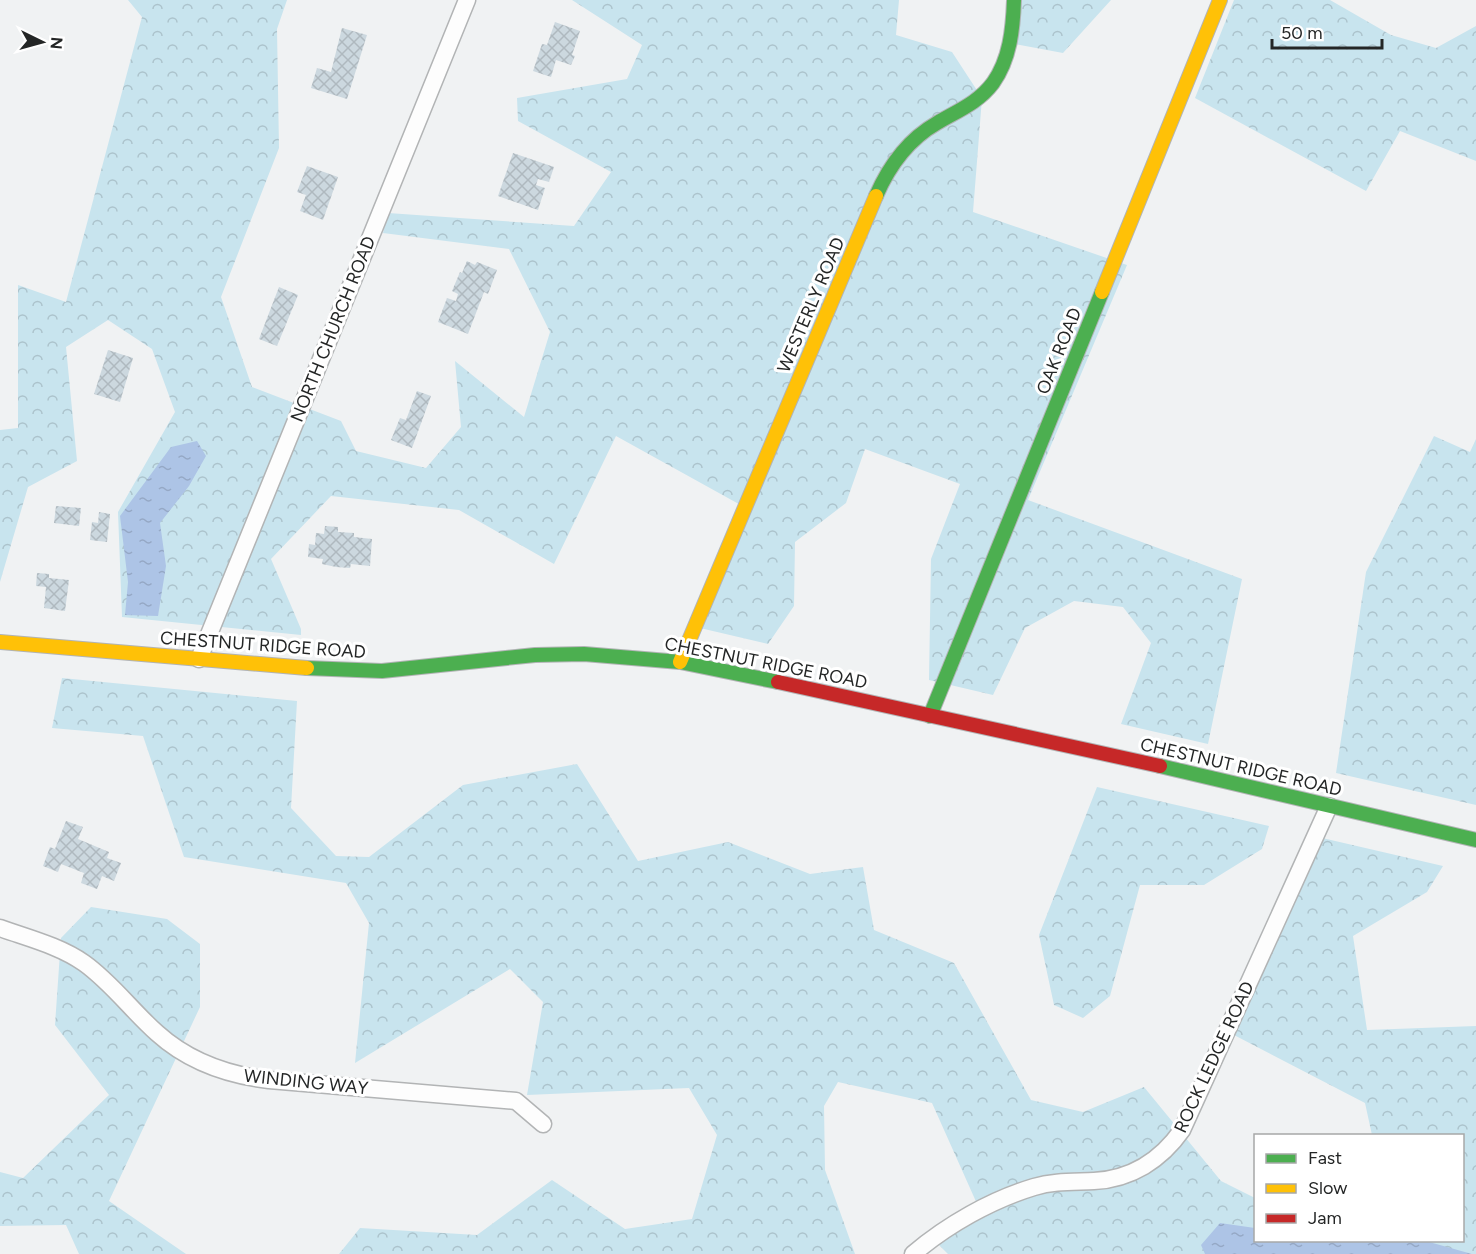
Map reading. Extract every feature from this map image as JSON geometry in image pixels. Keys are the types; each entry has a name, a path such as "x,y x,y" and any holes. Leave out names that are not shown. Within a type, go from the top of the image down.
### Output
{"street":[{"name":"NORTH CHURCH ROAD","path":"200,659 466,0"},
{"name":"WESTERLY ROAD","path":"680,662 882,182 896,160 926,129 969,105 983,94 996,78 1011,44 1014,0"},
{"name":"OAK ROAD","path":"930,716 1220,0"},
{"name":"CHESTNUT RIDGE ROAD","path":"0,642 333,670 431,667 535,655 584,654 680,662 778,681 1139,761 1476,840"},
{"name":"ROCK LEDGE ROAD","path":"914,1254 947,1229 1010,1195 1036,1186 1063,1181 1095,1181 1119,1177 1140,1169 1158,1158 1171,1145 1182,1130 1329,806"},
{"name":"WINDING WAY","path":"0,928 61,950 82,962 104,979 157,1033 177,1049 201,1063 222,1071 269,1080 516,1101 543,1124"}],"green space":[{"path":"128,0 287,0 277,29 279,148 221,297 252,387 341,421 356,451 426,468 461,427 455,361 524,417 550,332 509,249 383,233 388,213 574,226 611,172 518,121 517,98 627,79 642,45 572,0 899,0 896,35 952,52 982,98 973,212 1127,265 1028,500 1242,579 1208,744 1121,724 1151,643 1123,607 1074,601 1025,628 993,695 929,680 931,559 960,484 865,449 846,503 795,542 794,606 768,644 700,628 746,508 616,436 554,564 459,510 331,496 271,559 301,629 301,635 122,617 118,512 175,412 152,349 108,320 66,347 77,461 28,487 0,582 0,430 18,428 18,285 66,302 142,17"},
{"path":"1021,0 1111,0 1063,53 1014,44"},
{"path":"1234,0 1330,0 1391,35 1436,48 1476,26 1476,161 1400,131 1366,191 1195,98"},
{"path":"1434,436 1470,452 1476,439 1476,805 1336,773 1366,572"},
{"path":"62,678 297,701 291,808 336,856 369,857 463,785 577,764 638,861 728,842 810,874 863,867 874,930 954,963 1031,1100 1083,1112 1144,1087 1221,1181 1254,1198 1254,1242 1464,1242 1464,1134 1372,1134 1365,1103 1234,1035 1318,837 1443,866 1427,892 1353,936 1367,1030 1476,1026 1476,1254 948,1254 936,1242 982,1215 932,1103 838,1082 824,1106 825,1170 855,1254 339,1254 360,1228 477,1235 552,1180 625,1229 692,1219 717,1135 689,1088 527,1095 543,1002 510,969 355,1063 369,923 346,883 184,857 143,736 52,728"},
{"path":"1097,787 1269,826 1262,849 1204,885 1140,885 1110,996 1083,1018 1054,1005 1039,935"},
{"path":"91,907 167,919 200,944 200,1007 109,1201 186,1254 79,1254 66,1225 0,1226 0,1172 23,1178 109,1095 55,1025 61,938"}],"water":[{"path":"197,441 206,456 189,486 160,523 166,566 158,616 125,615 128,582 120,516 171,447"},
{"path":"1220,1223 1254,1228 1254,1242 1429,1242 1472,1254 1205,1254 1201,1245"}],"building":[{"path":"555,22 580,31 571,65 556,60 551,77 533,71 542,44 547,45"},
{"path":"342,28 367,35 347,99 311,88 317,68 331,72"},
{"path":"513,153 554,167 549,182 538,179 536,185 545,188 538,210 498,196"},
{"path":"307,166 338,177 323,220 300,211 306,195 297,192"},
{"path":"467,261 475,265 477,262 497,270 488,294 484,292 468,334 438,322 447,298 456,301 458,294 452,291"},
{"path":"279,287 298,295 277,346 259,339"},
{"path":"108,350 133,358 120,402 94,394"},
{"path":"417,391 431,396 412,448 391,440 400,418 406,420"},
{"path":"56,506 81,508 79,526 54,523"},
{"path":"99,512 110,514 107,542 90,540 92,522 98,523"},
{"path":"325,526 338,527 338,532 354,533 354,537 372,539 370,566 351,564 350,568 336,567 322,564 323,559 308,557 309,544 315,545 316,533 324,534"},
{"path":"37,573 49,574 49,578 69,580 65,611 44,608 46,587 36,586"},
{"path":"66,821 83,827 78,839 109,852 107,858 121,863 114,881 102,876 97,889 81,883 84,873 61,864 58,872 43,866 50,847 55,849"}],"traffic: fast":[{"path":"876,196 887,174 917,137 974,101 993,83 999,74 1010,43 1014,0"},
{"path":"930,716 1102,292"},
{"path":"307,668 382,671 535,655 584,654 680,662 778,682"},
{"path":"1160,766 1476,840"}],"traffic: slow":[{"path":"1102,292 1220,0"},
{"path":"680,662 876,196"},
{"path":"0,642 307,668"}],"traffic: jam":[{"path":"778,682 1160,766"}]}
